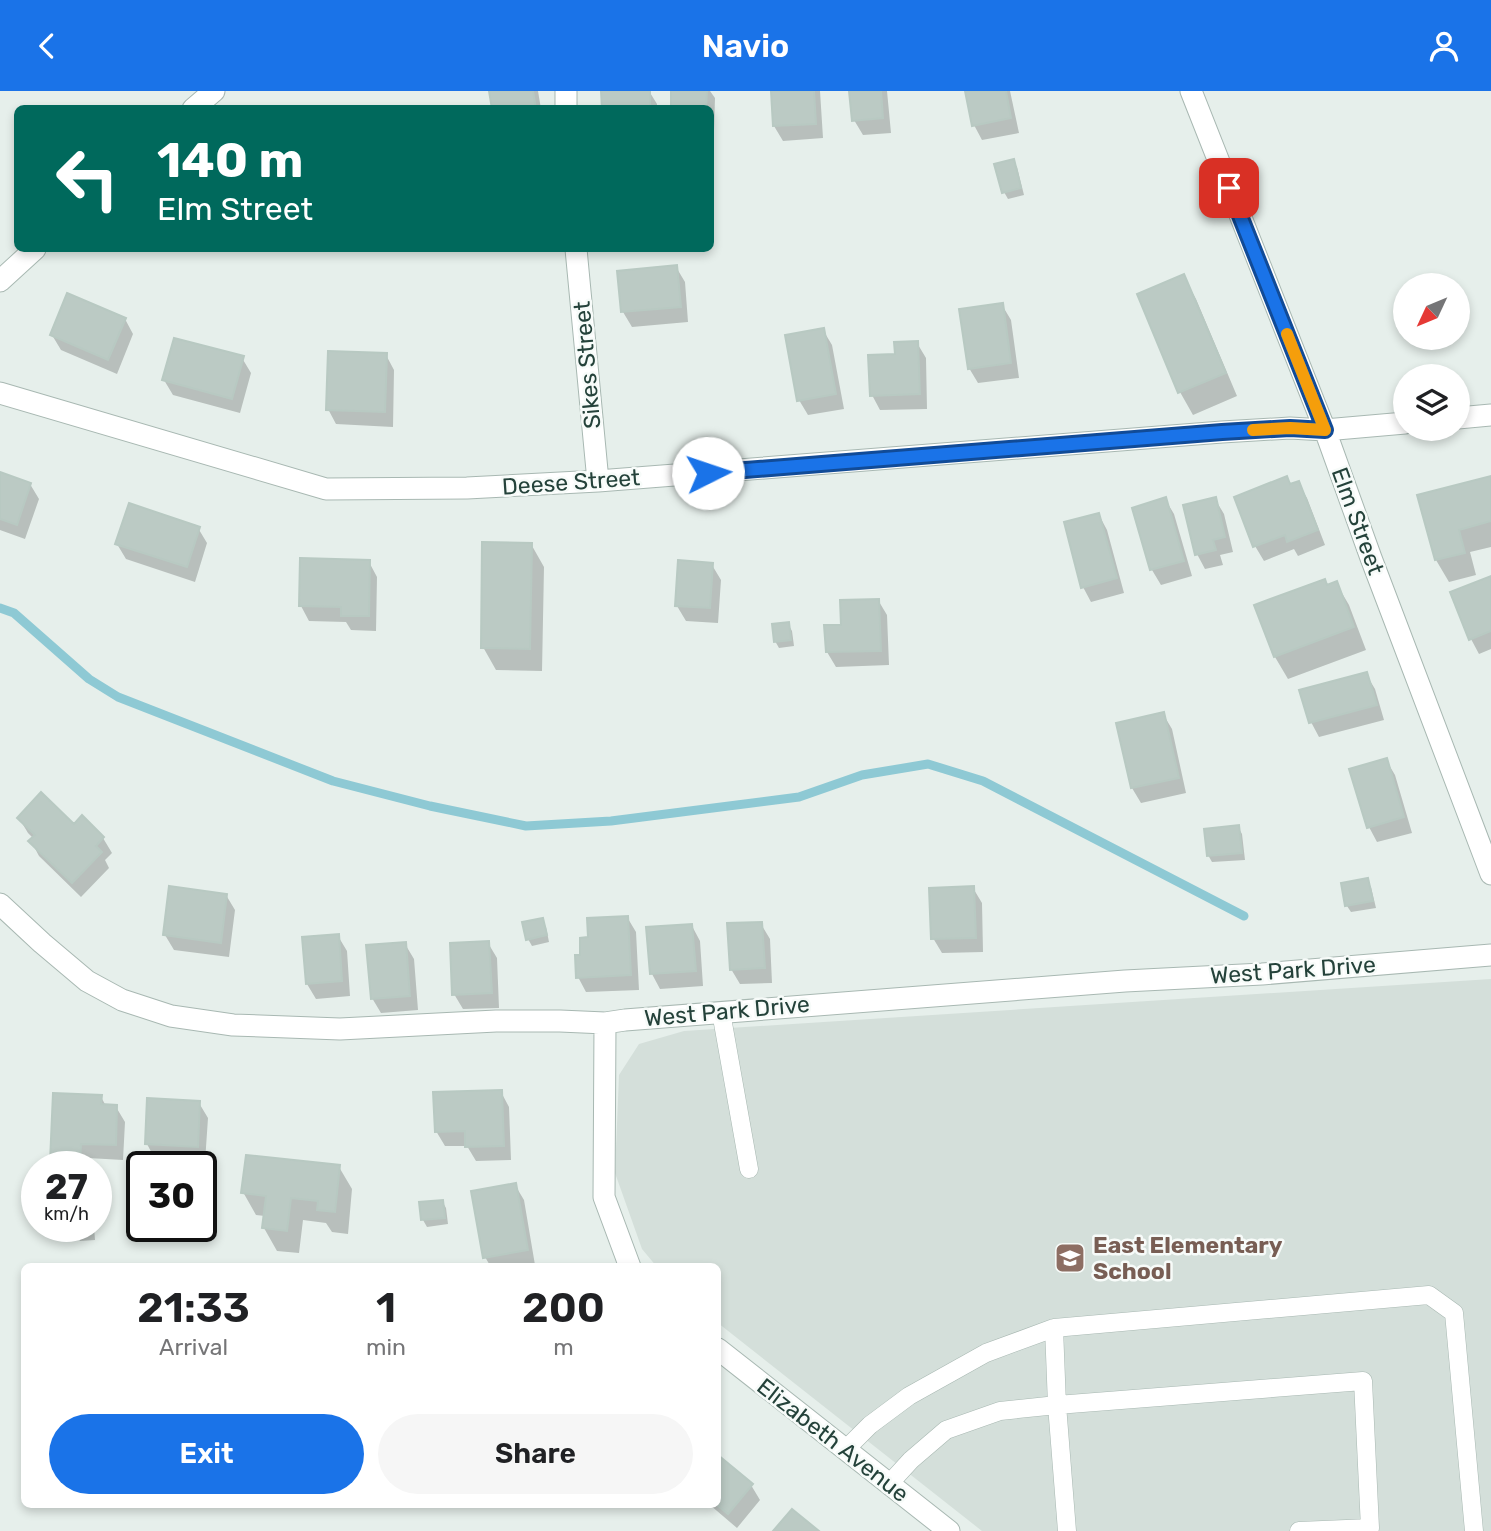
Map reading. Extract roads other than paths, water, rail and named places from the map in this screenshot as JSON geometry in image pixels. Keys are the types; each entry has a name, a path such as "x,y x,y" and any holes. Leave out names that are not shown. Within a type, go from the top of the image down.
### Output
{"street":[{"path":"198,105 214,91"},
{"name":"Elm Street","path":"1191,91 1325,430 1491,874"},
{"path":"0,281 32,252"},
{"name":"Sikes Street","path":"576,252 598,481"},
{"name":"Deese Street","path":"0,393 326,489 467,488 598,481 1222,432 1290,428 1325,430 1393,424"},
{"path":"1470,417 1491,415"},
{"name":"West Park Drive","path":"0,904 87,981 122,1000 171,1016 233,1025 340,1029 496,1021 605,1023 1491,955"},
{"path":"605,1023 604,1197 629,1263"},
{"name":"Elizabeth Avenue","path":"721,1351 949,1531"}],"lane":[{"path":"721,1012 749,1169"},
{"path":"845,1450 870,1425 909,1396 986,1353 1054,1328 1429,1295 1454,1313 1474,1531"},
{"path":"1054,1328 1067,1531"},
{"path":"889,1484 911,1460 946,1430 1000,1411 1363,1381 1370,1528 1299,1531"}],"waterway":[{"path":"0,608 14,613 89,679 118,697 333,781 430,806 526,826 611,821 799,797 862,775 928,764 983,781 1244,916"}],"place":[{"name":"East Elementary School","path":"1070,1258"}]}
